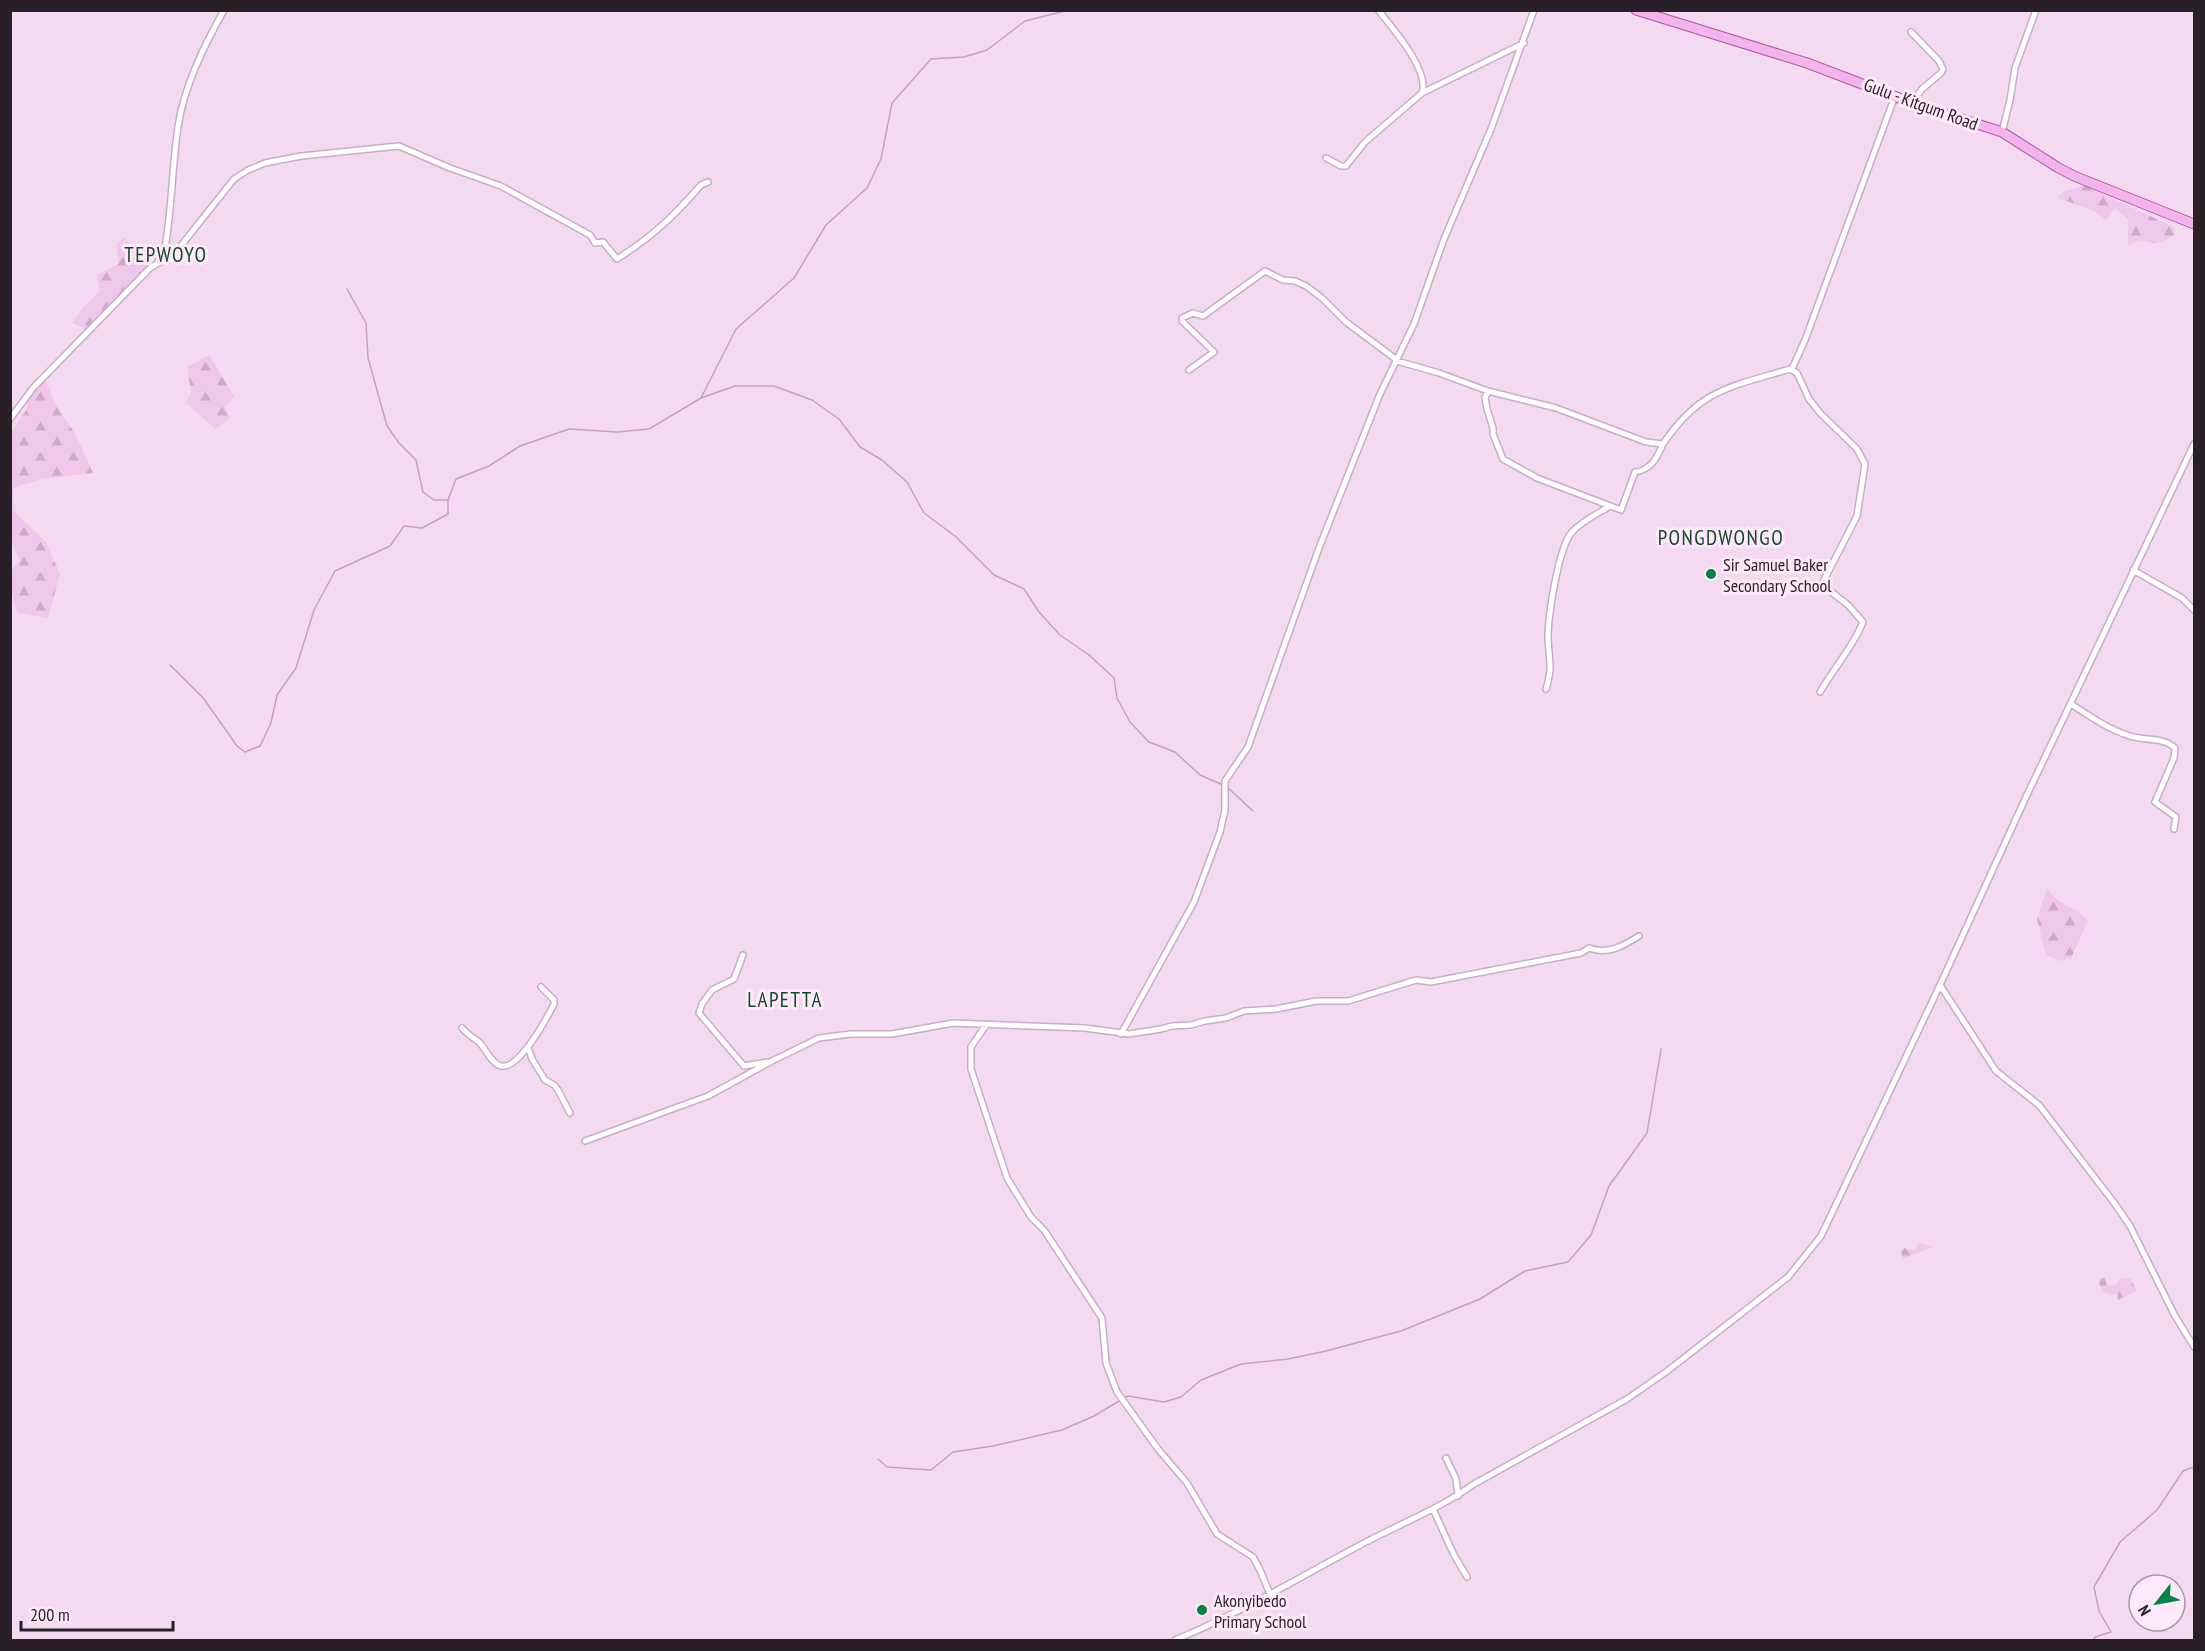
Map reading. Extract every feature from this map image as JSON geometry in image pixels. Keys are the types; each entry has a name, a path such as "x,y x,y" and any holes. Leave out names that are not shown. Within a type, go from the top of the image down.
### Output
{"main road":[{"name":"Gulu - Kitgum Road","path":"1636,10 1807,63 1912,103 2002,132 2074,176 2194,224"}],"street":[{"path":"10,419 33,388 164,254 178,125 202,50 224,10"},
{"path":"1378,10 1397,32 1418,67 1424,80 1422,93"},
{"path":"1121,1034 1194,902 1220,832 1225,810 1225,781 1248,747 1319,548 1380,394 1414,324 1455,212 1491,129 1524,43 1534,10"},
{"path":"2002,132 2015,68 2036,10"},
{"path":"1911,33 1939,61 1943,69 1922,89 1912,103"},
{"path":"1326,158 1341,166 1346,166 1365,142 1422,93 1524,43"},
{"path":"1792,369 1895,96"},
{"path":"150,268 176,252 234,179 265,163 301,156 399,146 409,148 450,168 501,186 590,235 595,243 603,242 617,259 643,243 666,224 701,185 708,182"},
{"path":"1190,370 1214,352 1181,320 1193,313 1203,316 1265,271 1283,280 1295,281 1306,286 1346,322 1397,361 1488,390 1556,408 1646,442 1663,444"},
{"path":"1488,390 1485,398 1487,409 1493,434 1503,459 1537,478 1622,510 1635,472 1639,473 1653,464 1663,444 1690,409 1726,388 1792,369"},
{"path":"1792,369 1797,373 1809,399 1857,449 1865,464 1857,516 1823,582 1825,587 1848,605 1863,622 1858,634 1820,692"},
{"path":"1175,1641 1186,1638 1365,1542 1458,1496 1474,1484 1627,1399 1704,1344 1788,1277 1821,1236 2194,444"},
{"path":"1546,689 1552,670 1548,639 1550,615 1562,548 1577,527 1610,506"},
{"path":"2133,570 2182,598 2194,610"},
{"path":"2071,704 2118,732 2136,738 2169,743 2175,748 2174,758 2155,802 2176,817 2174,829"},
{"path":"585,1141 708,1096 819,1038 851,1034 892,1034 953,1023 1102,1029 1121,1034 1150,1031 1226,1018 1244,1011 1276,1009 1316,1001 1348,1001 1416,980 1431,982 1459,977 1581,953 1589,948 1598,951 1608,950 1625,945 1639,936"},
{"path":"743,955 734,979 712,990 702,1004 699,1013 744,1066 772,1061"},
{"path":"1940,985 1996,1071 2039,1105 2115,1204 2130,1226 2174,1314 2194,1347"},
{"path":"462,1028 482,1045 487,1056 502,1067 513,1063 528,1047 554,1004 554,1000 541,987"},
{"path":"986,1025 971,1047 971,1070 1005,1175 1031,1217 1044,1230 1102,1318 1106,1363 1117,1392 1128,1410 1191,1488 1217,1534 1252,1557 1270,1594"},
{"path":"528,1047 532,1059 545,1080 558,1090 570,1113"},
{"path":"1446,1458 1455,1479 1458,1496"},
{"path":"1433,1509 1467,1577"}],"green space":[{"path":"2085,186 2174,227 2174,235 2157,244 2139,240 2128,246 2128,219 2115,208 2106,220 2094,211 2058,198 2064,191"},
{"path":"124,238 150,265 87,329 72,323 83,307 100,291 97,275 118,264 117,242"},
{"path":"209,355 234,396 225,407 230,418 215,429 186,403 191,392 187,367"},
{"path":"43,373 56,406 76,435 93,473 42,479 13,488 14,511 46,542 60,574 48,618 18,613 10,577 10,571 20,561 11,541 11,433 28,407 25,390"},
{"path":"2047,887 2051,894 2088,921 2071,958 2061,961 2046,955 2037,919"},
{"path":"1920,1243 1932,1247 1903,1259 1901,1252 1903,1248 1914,1250"},
{"path":"2105,1277 2107,1286 2116,1284 2121,1279 2130,1278 2137,1291 2118,1300 2117,1293 2106,1293 2100,1286 2098,1279"}],"waterway":[{"path":"170,665 204,699 237,746 245,752 260,746 271,723 277,695 296,668 314,610 335,571 390,546 404,526 422,528 448,514 448,500 456,479 489,466 520,446 569,429 617,432 649,429 701,398 736,329 794,278 826,225 867,188 881,159 892,103 931,59 964,57 987,50 1025,21 1069,10"},
{"path":"347,289 366,323 368,358 387,426 399,443 416,460 423,492 434,500 448,500"},
{"path":"701,398 735,386 774,386 812,400 839,419 860,447 882,460 907,482 924,513 955,536 994,575 1024,589 1039,612 1060,635 1089,655 1114,678 1117,698 1130,722 1149,742 1175,752 1200,775 1223,785"},
{"path":"1227,787 1253,811"},
{"path":"1123,1399 1128,1396 1164,1402 1181,1397 1201,1380 1241,1364 1288,1359 1401,1331 1480,1299 1525,1271 1568,1262 1591,1235 1609,1186 1647,1133 1661,1049"},
{"path":"878,1459 887,1467 931,1470 953,1452 993,1446 1062,1430 1094,1416 1119,1401"},
{"path":"2093,1640 2095,1637 2111,1632 2099,1611 2094,1587 2120,1542 2157,1510 2183,1471 2194,1467"}],"place":[{"name":"Sir Samuel Baker Secondary School","path":"1711,574"},
{"name":"Akonyibedo Primary School","path":"1202,1610"}],"district":[{"name":"TEPWOYO","path":"166,254"},
{"name":"PONGDWONGO","path":"1721,537"},
{"name":"LAPETTA","path":"785,999"}]}
